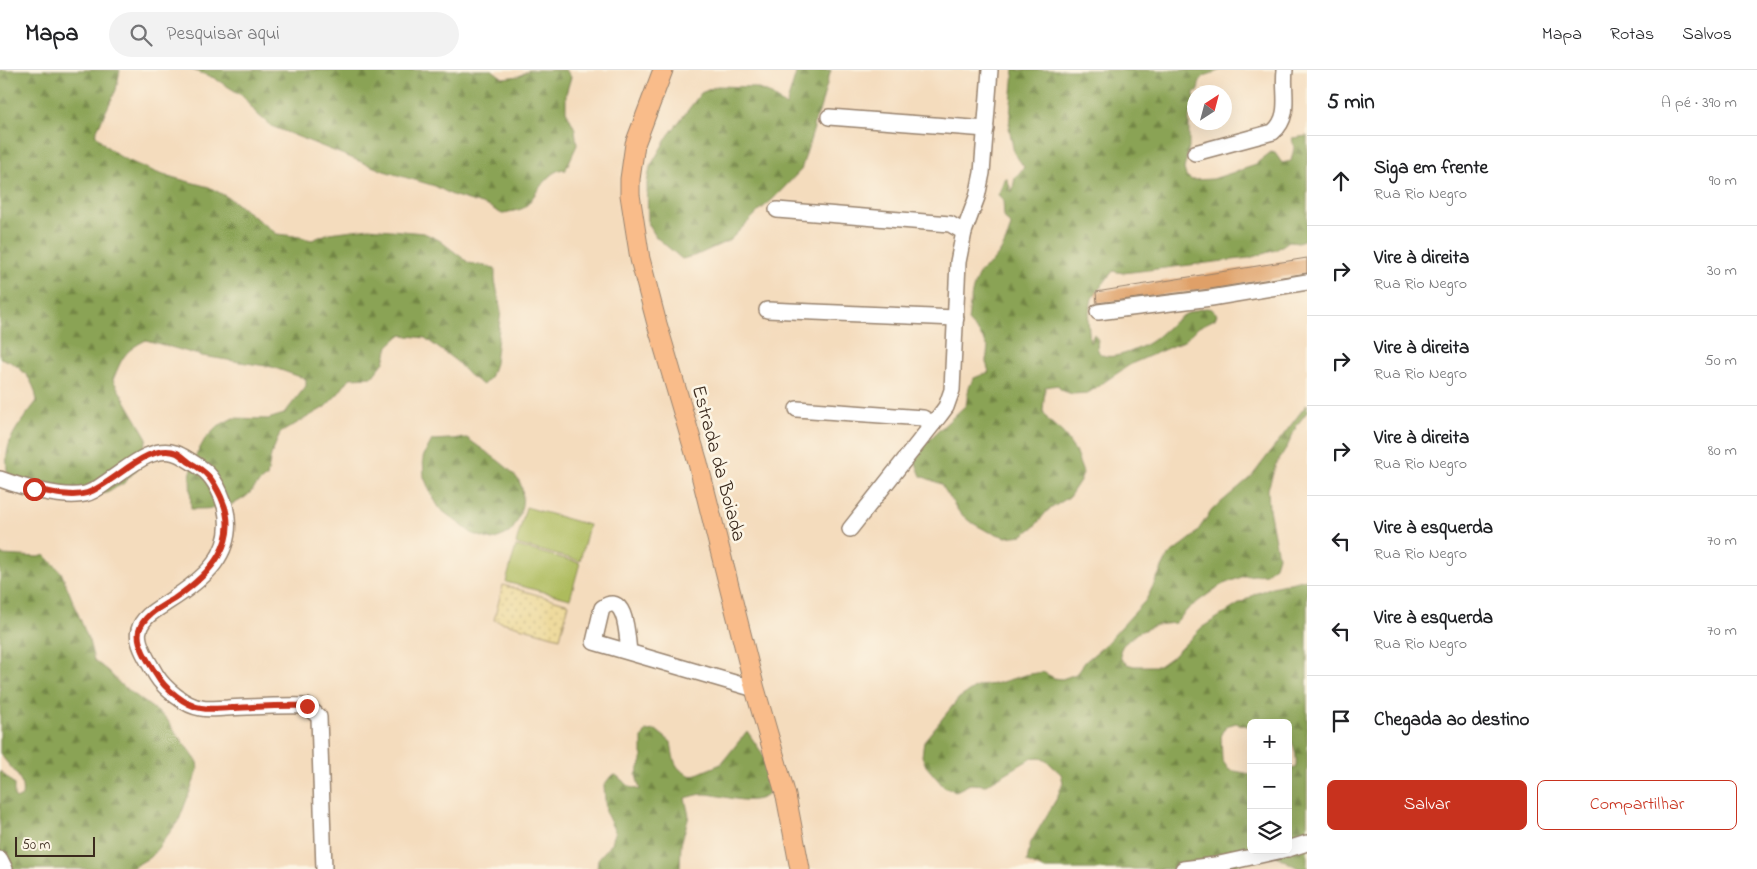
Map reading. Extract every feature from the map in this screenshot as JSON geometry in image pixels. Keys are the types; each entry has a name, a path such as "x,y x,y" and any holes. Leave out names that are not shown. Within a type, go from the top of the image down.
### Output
{"main road":[{"name":"Estrada da Boiada","path":"663,70 635,144 630,179 630,196 640,259 698,464 755,689 786,796 800,869"}],"street":[{"path":"850,529 933,424 946,406 952,390 958,262 964,232 974,209 980,185 990,70"},
{"path":"1195,153 1273,132 1280,126 1285,116 1285,70"},
{"path":"829,117 986,129"},
{"path":"777,210 950,224 964,232"},
{"path":"1098,312 1211,298 1307,282"},
{"path":"767,310 956,318"},
{"path":"797,409 923,418 933,424"},
{"path":"0,479 34,489 77,495 97,489 148,456 160,451 176,453 203,469 214,483 224,503 228,521 227,538 218,559 203,576 186,591 151,613 141,624 138,636 144,653 161,682 174,694 200,708 307,706 319,717 324,869"},
{"path":"629,652 755,689"},
{"path":"1292,848 1307,843"},
{"path":"1183,869 1215,865 1265,854"},
{"path":"0,859 5,869"}],"green space":[{"path":"0,70 120,70 116,90 95,134 106,146 121,157 160,174 209,187 229,198 277,234 312,240 329,233 369,228 424,233 439,240 469,263 495,268 495,280 501,311 495,363 490,378 483,385 469,375 456,361 425,338 400,335 388,346 384,362 372,377 350,378 325,407 280,433 271,455 267,477 247,496 238,502 225,506 191,509 190,476 195,457 205,439 218,426 233,418 268,419 284,414 306,386 306,379 272,367 202,356 146,340 128,352 113,380 147,438 137,469 123,484 92,499 8,478 7,454 12,436 37,401 31,381 24,372 15,365 0,358"},
{"path":"193,70 492,70 503,78 519,76 529,70 566,70 571,77 566,94 566,111 575,129 577,145 565,171 564,169 552,174 525,207 502,214 488,206 452,195 435,186 384,171 271,126 256,113 243,96 214,78"},
{"path":"797,70 831,70 801,170 730,240 697,255 682,259 656,237 648,223 647,183 650,167 668,136 701,93 717,86 753,87 769,93 786,106"},
{"path":"1014,70 1220,70 1202,78 1199,85 1187,85 1189,147 1184,169 1186,176 1192,180 1213,179 1253,166 1271,152 1275,153 1282,163 1291,161 1294,148 1292,138 1307,136 1307,239 1298,242 1289,241 1276,250 1249,258 1123,273 1113,271 1092,298 1088,319 1090,343 1094,334 1098,340 1098,350 1102,355 1118,355 1147,344 1192,311 1210,308 1217,314 1215,319 1199,327 1184,341 1131,364 1088,393 1072,394 1061,390 1058,385 1045,387 1043,411 1048,420 1063,433 1075,451 1083,473 1069,497 1047,511 1035,526 1023,535 1006,537 987,531 969,521 959,512 941,484 921,476 915,461 918,450 966,405 969,387 974,378 989,372 986,362 988,347 968,321 971,295 975,282 981,271 999,253 1011,226 1004,217 1003,199 998,195 1006,177 1012,192 1015,178 1024,167 1014,153 1009,127"},
{"path":"1307,404 1307,412 1297,425 1288,445 1276,464 1268,489 1269,509 1278,556 1275,566 1266,574 1244,576 1221,585 1189,608 1175,623 1156,625 1137,633 1123,645 1120,651 1121,659 1127,664 1134,666 1159,666 1173,656 1201,628 1255,594 1272,587 1307,579 1307,869 1300,869 1273,854 1219,869 1043,869 1027,862 1030,844 1057,798 1063,782 1061,774 1048,762 1039,757 1032,758 986,785 970,784 956,791 944,787 926,766 922,756 924,741 959,698 978,686 995,684 1043,672 1054,678 1062,679 1076,674 1086,661 1103,647 1146,600 1168,556 1194,536 1212,510 1252,476"},
{"path":"467,438 509,470 519,481 523,493 522,507 514,527 510,532 492,540 473,534 440,509 424,477 423,457 432,440"},
{"path":"526,507 589,525 580,561 516,544"},
{"path":"516,546 580,563 570,599 506,582"},
{"path":"0,553 2,555 39,557 45,555 61,572 89,641 94,660 120,684 166,718 197,761 198,770 179,820 152,856 130,869 0,869 0,771 14,784 14,796 16,799 22,796 22,789 16,773 0,753"},
{"path":"656,730 671,742 674,759 678,767 692,776 721,764 747,731 764,756 772,789 766,796 750,800 704,794 685,798 689,816 681,844 680,869 597,869 598,859 612,843 615,832 606,813 604,785 611,776 616,775 630,787 640,790 636,775 642,761 642,738 646,731"}],"sand":[{"path":"503,585 569,604 560,638 494,620"}],"building":[{"path":"1307,258 1307,273 1210,289 1097,303 1096,292"}],"route":[{"path":"34,489 63,494 77,495 87,493 97,489 148,456 160,451 176,453 203,469 214,483 224,503 228,521 227,538 218,559 203,576 186,591 151,613 141,624 138,636 144,653 161,682 174,694 200,708 307,706"}]}
